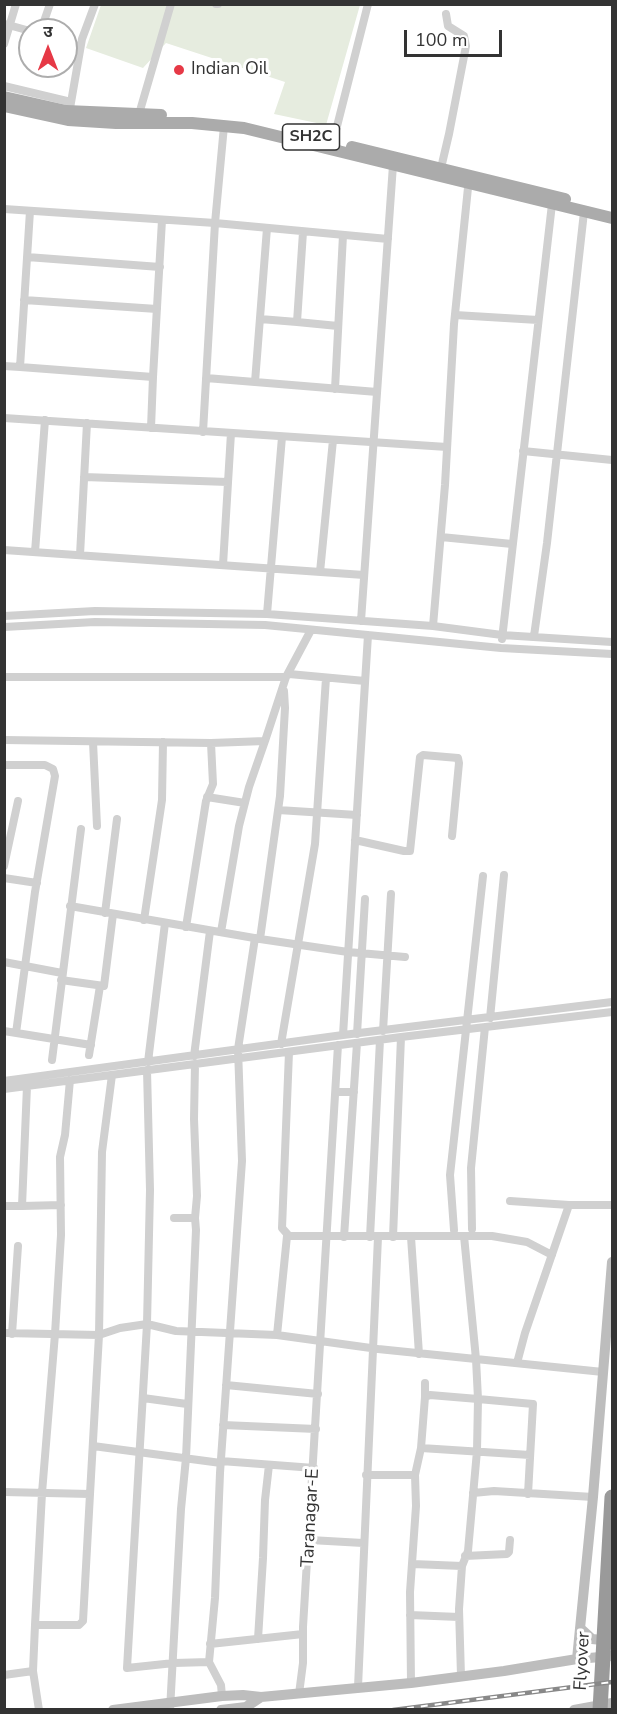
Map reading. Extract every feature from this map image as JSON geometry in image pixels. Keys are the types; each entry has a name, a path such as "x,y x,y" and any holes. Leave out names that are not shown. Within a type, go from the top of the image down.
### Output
{"highway":[{"name":"Flyover","path":"586,1709 605,1614 612,1497"}],"main road":[{"name":"SH2C","path":"4,98 70,111 244,128 393,165 612,211"},
{"name":"SH2C","path":"4,106 46,117 70,111 139,114 155,119 210,117 247,121 441,168 468,180 612,218"}],"street":[{"path":"4,44 7,25 16,4"},
{"path":"4,86 70,111 80,47 95,4"},
{"path":"139,114 171,4"},
{"path":"333,142 368,4"},
{"path":"441,168 466,46 464,36 448,26 446,14"},
{"path":"203,432 215,223 224,126"},
{"path":"361,621 393,165"},
{"path":"434,626 455,315 468,180"},
{"path":"501,648 552,204"},
{"path":"4,209 215,223 388,239"},
{"path":"20,367 30,211"},
{"path":"534,636 547,543 584,212"},
{"path":"151,428 162,220"},
{"path":"255,382 267,228"},
{"path":"297,322 303,231"},
{"path":"335,389 344,235"},
{"path":"27,257 160,267"},
{"path":"24,300 157,309"},
{"path":"455,315 538,320"},
{"path":"260,319 338,326"},
{"path":"4,366 153,377"},
{"path":"206,378 377,392"},
{"path":"4,418 447,447"},
{"path":"35,552 45,420"},
{"path":"80,555 87,423"},
{"path":"223,565 231,433"},
{"path":"267,614 282,437"},
{"path":"320,572 333,440"},
{"path":"523,451 612,460"},
{"path":"84,477 228,482"},
{"path":"441,537 512,544"},
{"path":"4,550 364,575"},
{"path":"4,615 95,610 267,614 612,642"},
{"path":"4,627 95,622 265,625 501,648 612,654"},
{"path":"221,932 245,802 286,678 311,630"},
{"path":"343,1035 368,635"},
{"path":"4,677 326,678 365,681"},
{"path":"222,1696 221,1685 208,1662 215,1598 223,1425 242,1161 238,1049 278,810 286,678"},
{"path":"281,1044 315,844 326,678"},
{"path":"4,740 211,743 265,741"},
{"path":"93,742 97,826"},
{"path":"144,920 162,800 163,742"},
{"path":"186,927 207,797 213,784 211,743"},
{"path":"355,840 410,851 420,758 423,755 458,758 452,836"},
{"path":"4,765 45,765 53,769 55,776 24,965 16,1033"},
{"path":"207,797 245,802"},
{"path":"4,866 18,801"},
{"path":"278,810 357,815"},
{"path":"4,962 24,965 104,987 117,819"},
{"path":"52,1060 81,829"},
{"path":"490,1018 504,875"},
{"path":"454,1230 450,1175 483,876"},
{"path":"4,878 37,883"},
{"path":"357,1687 374,1349 374,1237 381,1036 391,894"},
{"path":"344,1237 365,899"},
{"path":"70,906 210,931 348,952 405,957"},
{"path":"165,923 148,1066 150,1190 147,1324 127,1668 208,1662"},
{"path":"170,1706 186,1458 197,1196 194,1060 210,931"},
{"path":"89,1055 100,986"},
{"path":"381,1036 401,1037 467,1025 490,1018 612,1002"},
{"path":"4,1081 194,1060 239,1059 339,1045 357,1038 467,1025 485,1027 612,1012"},
{"path":"472,1229 471,1168 485,1027"},
{"path":"4,1031 91,1045"},
{"path":"194,1060 238,1049 343,1035 357,1038"},
{"path":"393,1237 401,1037"},
{"name":"Taranagar-E","path":"299,1694 303,1663 339,1045"},
{"path":"289,1052 282,1228 289,1236 492,1236 527,1242 552,1255"},
{"path":"4,1089 112,1075 148,1066"},
{"path":"34,1625 79,1625 83,1621 99,1335 102,1152 112,1075"},
{"path":"39,1710 33,1671 34,1625 61,1235 60,1157 65,1136 70,1080"},
{"path":"22,1206 27,1086"},
{"path":"336,1092 354,1092"},
{"path":"334,1123 352,1124"},
{"path":"332,1161 349,1162"},
{"path":"330,1189 348,1189"},
{"path":"510,1201 612,1205"},
{"path":"4,1206 61,1205"},
{"path":"517,1363 569,1205"},
{"path":"174,1218 195,1218"},
{"path":"277,1335 287,1236 289,1236"},
{"path":"461,1676 459,1617 462,1566 468,1551 477,1451 478,1398 464,1236"},
{"path":"411,1237 419,1354"},
{"path":"18,1246 8,1333 99,1335 120,1328 147,1324 176,1330 277,1335 374,1349 603,1372"},
{"path":"577,1659 612,1262"},
{"path":"411,1683 410,1592 413,1564 415,1475 420,1448 425,1383"},
{"path":"226,1385 318,1394"},
{"path":"425,1397 430,1395 478,1398 533,1404 528,1494"},
{"path":"143,1398 187,1404"},
{"path":"223,1425 316,1429"},
{"path":"93,1446 221,1462 314,1468"},
{"path":"420,1448 530,1455"},
{"path":"258,1639 269,1465"},
{"path":"366,1475 415,1475"},
{"path":"473,1493 494,1491 593,1497"},
{"path":"4,1492 90,1494"},
{"path":"309,1540 363,1543"},
{"path":"465,1556 507,1554 510,1540"},
{"path":"413,1564 462,1566"},
{"path":"410,1615 459,1617"},
{"path":"580,1628 592,1639 612,1641"},
{"path":"210,1644 303,1634"},
{"path":"113,1710 170,1706 222,1696 261,1697 411,1683 612,1656"},
{"path":"4,1675 33,1671"},
{"path":"221,1710 246,1707 261,1697"},
{"path":"586,1709 612,1703"}],"shaded area":[{"path":"101,5 360,5 326,125 274,114 285,82 166,43 143,68 86,48"}],"railway":[{"path":"393,1710 612,1682"}],"place":[{"name":"Indian Oil","path":"179,70"}]}
